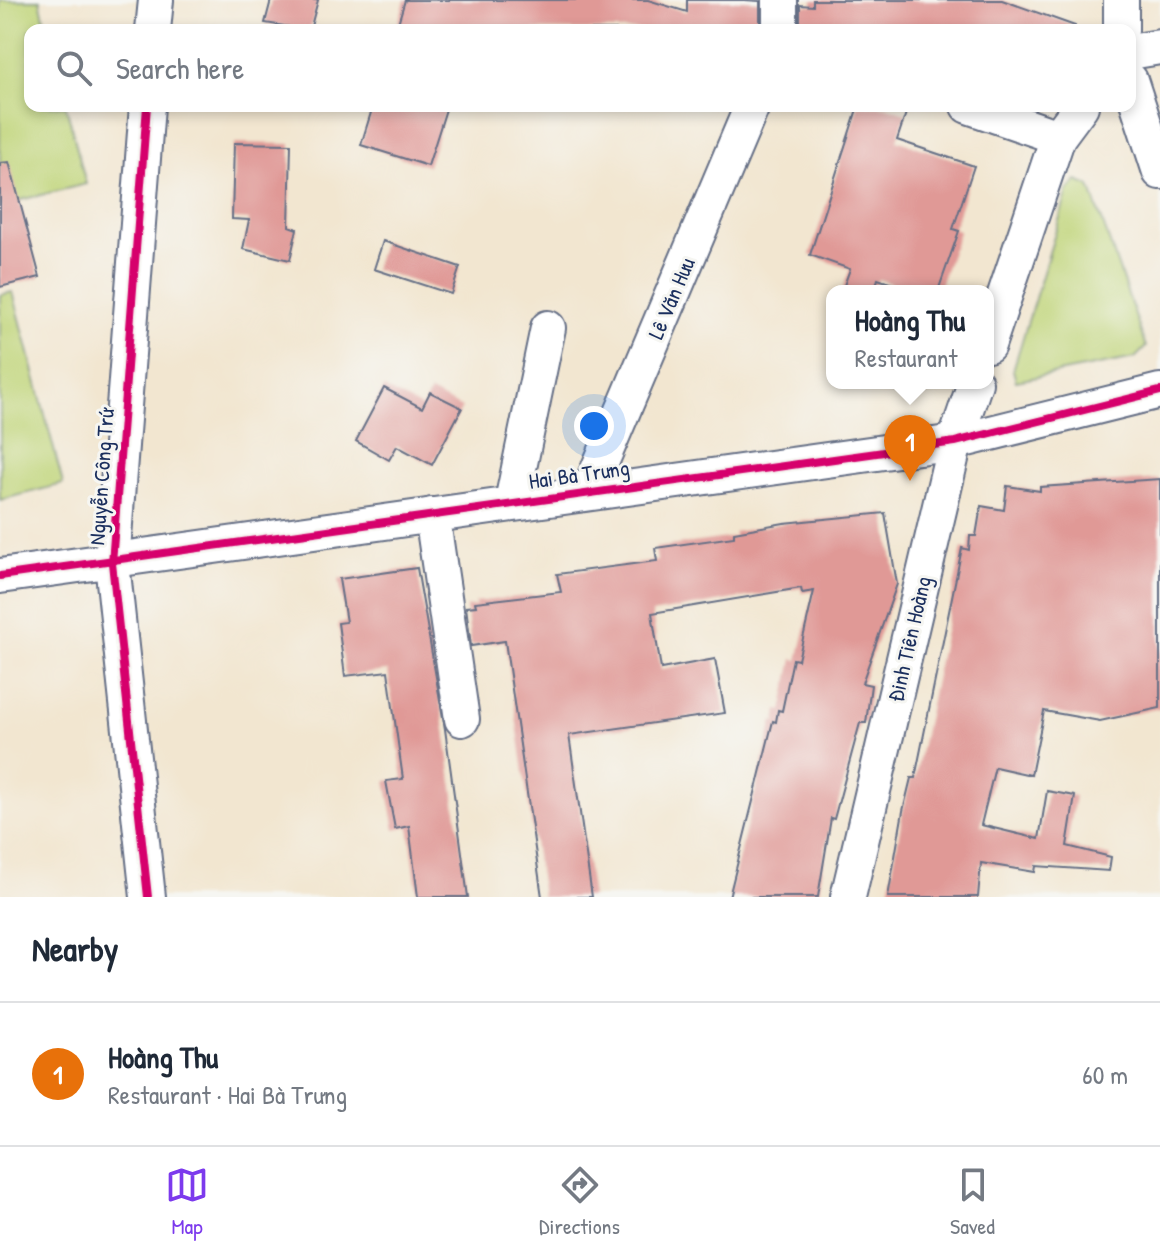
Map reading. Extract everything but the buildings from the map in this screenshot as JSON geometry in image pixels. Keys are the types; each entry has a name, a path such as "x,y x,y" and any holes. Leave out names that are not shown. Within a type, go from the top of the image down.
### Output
{"street":[{"path":"154,24 156,0"},
{"path":"780,0 780,24"},
{"path":"1121,0 1121,24"},
{"path":"1136,51 1160,47"},
{"path":"1136,98 1160,172"},
{"name":"Nguyễn Công Trứ","path":"147,112 112,563 148,897"},
{"name":"Lê Văn Hưu","path":"589,491 749,112"},
{"path":"985,112 1058,137"},
{"path":"994,327 1058,137 1077,112"},
{"path":"512,502 548,328"},
{"name":"Đinh Tiên Hoàng","path":"848,897 955,442 973,389"},
{"name":"Hai Bà Trưng","path":"0,576 112,563 512,502 955,442 1160,391"},
{"path":"432,515 462,719"}],"green space":[{"path":"0,0 40,0 46,24 24,24 24,112 68,112 86,184 0,205"},
{"path":"1077,181 1090,186 1146,347 1135,358 1016,381 1013,370 1068,191"},
{"path":"13,292 63,484 0,500 0,295"}],"cycle path":[{"path":"147,112 112,563 148,897"},
{"path":"0,576 955,442 1160,391"}],"place":[{"name":"Hoàng Thu","path":"910,481"}]}
